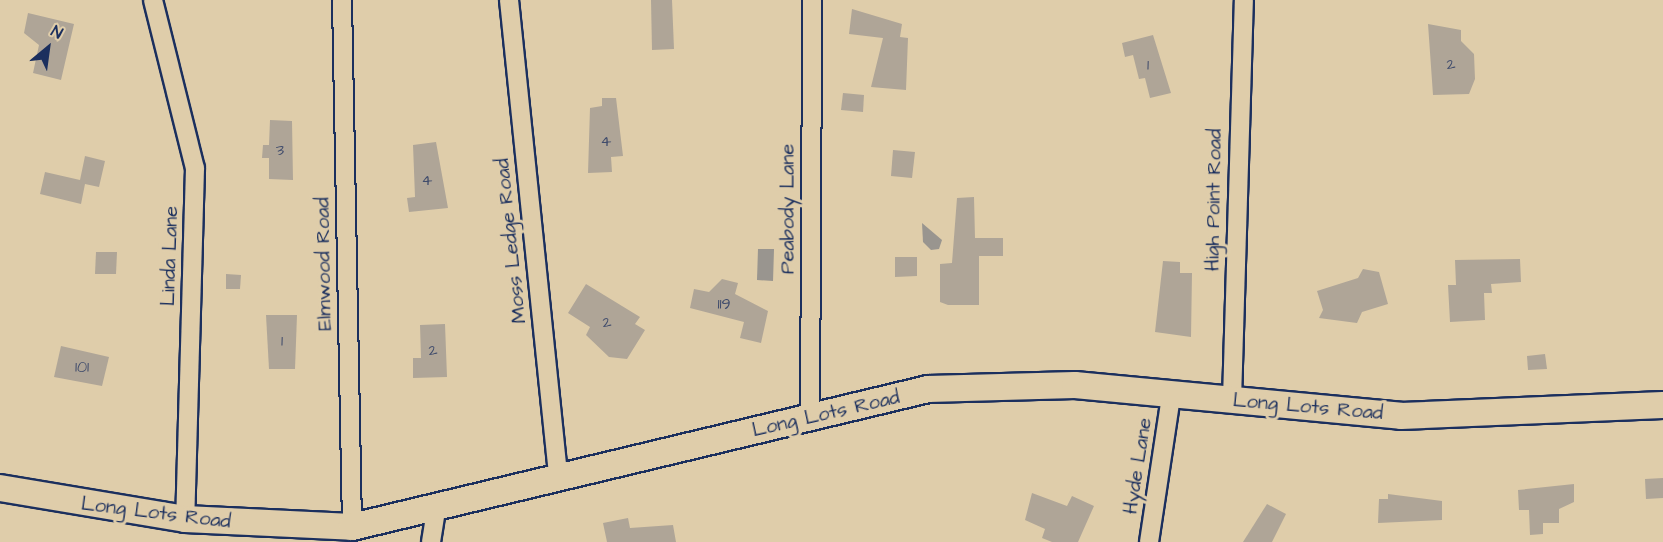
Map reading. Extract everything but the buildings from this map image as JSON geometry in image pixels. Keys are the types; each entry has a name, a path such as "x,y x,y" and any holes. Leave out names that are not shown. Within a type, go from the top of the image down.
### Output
{"main road":[{"name":"Long Lots Road","path":"0,488 185,519 352,526 939,389 1075,385 1171,397 1232,400 1401,416 1663,405"}],"street":[{"name":"Linda Lane","path":"153,0 195,168 185,519"},
{"name":"Elmwood Road","path":"342,0 352,526"},
{"name":"Moss Ledge Road","path":"509,0 558,477"},
{"name":"Peabody Lane","path":"810,418 812,0"},
{"name":"High Point Road","path":"1232,400 1244,0"},
{"name":"Hyde Lane","path":"1149,542 1171,397"},
{"path":"431,542 437,505"}],"shaded area":[{"path":"922,223 942,240 939,249 931,250 923,242"},
{"path":"758,249 774,249 773,281 757,280"}]}
